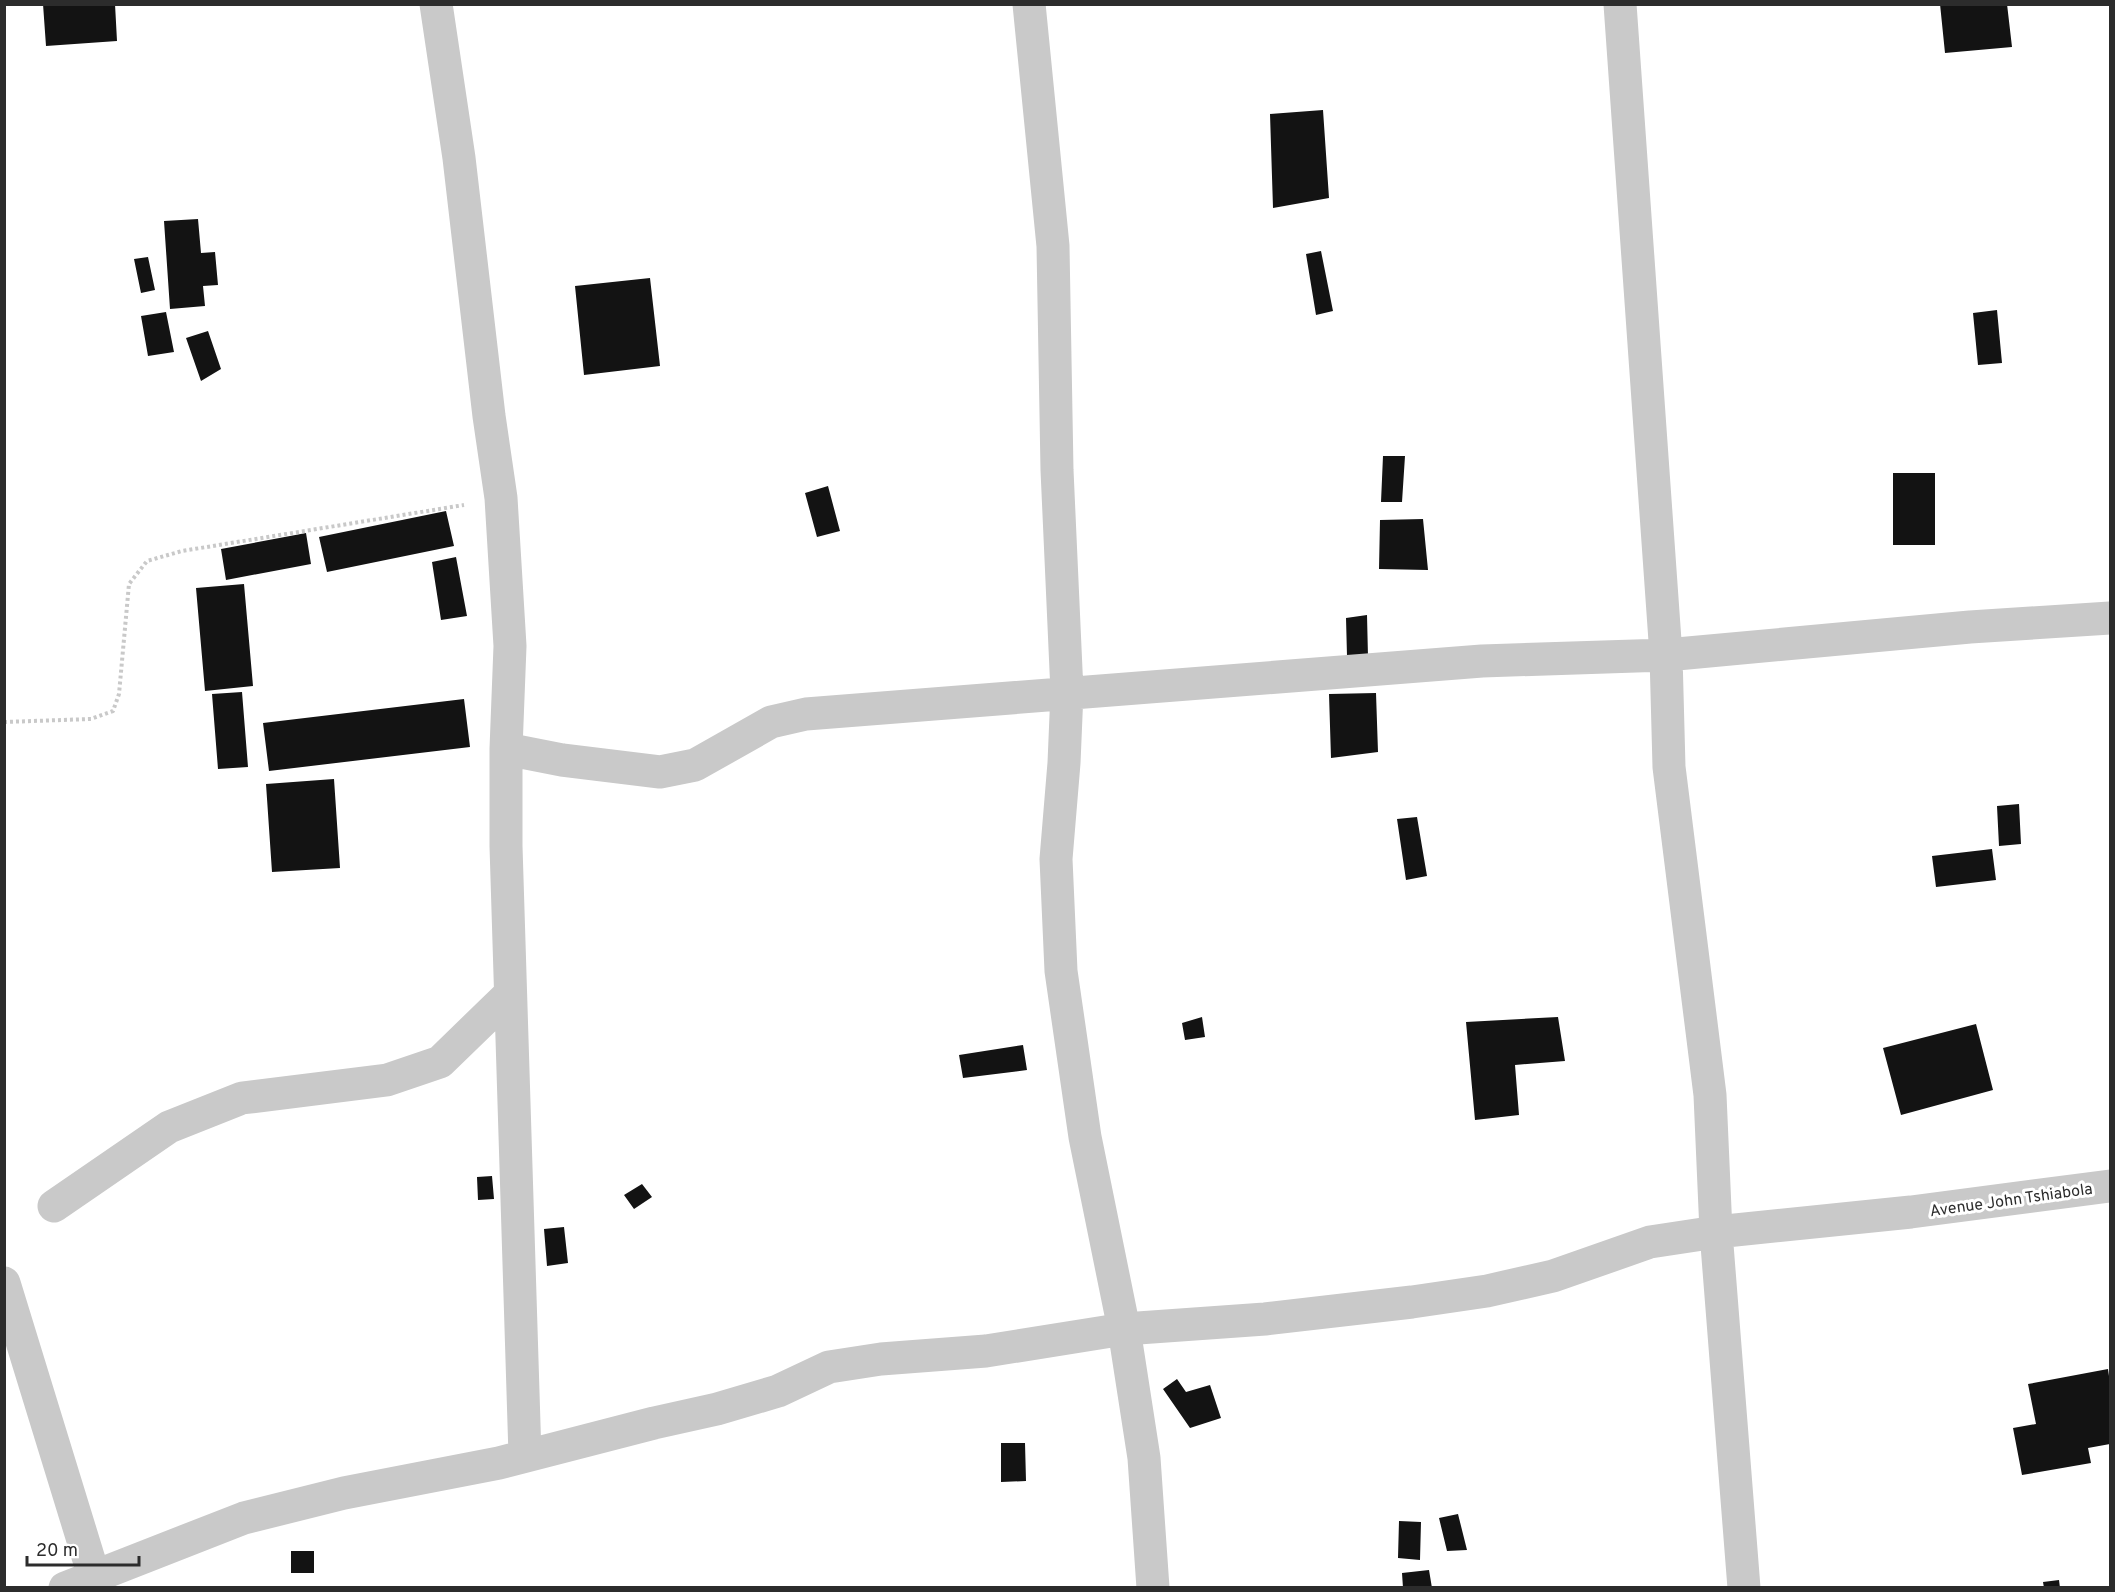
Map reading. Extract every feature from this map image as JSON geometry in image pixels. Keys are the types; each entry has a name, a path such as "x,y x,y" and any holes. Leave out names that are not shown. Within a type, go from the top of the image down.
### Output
{"street":[{"path":"436,4 459,158 489,416 501,498 510,646 506,749 506,846 525,1456"},
{"path":"1029,4 1053,246 1057,470 1067,692 1056,859 1061,972 1085,1137 1124,1329 1144,1458 1153,1587"},
{"path":"1620,4 1666,655 1669,767 1710,1095 1716,1232 1744,1587"},
{"path":"506,749 562,760 660,772 695,765 771,722 807,714 1482,661 1666,655 1970,627 2110,618"},
{"path":"54,1206 169,1127 242,1098 387,1080 440,1062 510,994"},
{"name":"Avenue John Tshiabola","path":"80,1582 244,1518 344,1493 499,1463 717,1409 777,1391 829,1367 881,1359 986,1351 1124,1329 1276,1317 1412,1302 1487,1291 1553,1276 1650,1242 1716,1232 1911,1212 2110,1186"},
{"path":"4,1283 80,1582"}],"path":[{"path":"4,722 91,719 113,711 119,694 129,584 147,561 182,551 501,498"}],"building":[{"path":"43,4 115,4 117,41 46,46"},
{"path":"1940,4 2007,4 2012,47 1945,53"},
{"path":"1323,110 1329,198 1273,208 1270,114"},
{"path":"198,219 201,253 215,252 218,285 203,286 205,306 170,309 164,221"},
{"path":"1321,251 1333,311 1316,315 1306,254"},
{"path":"148,257 155,290 141,293 134,259"},
{"path":"650,278 660,366 584,375 575,286"},
{"path":"1997,310 2002,363 1978,365 1973,313"},
{"path":"166,312 174,352 148,356 141,316"},
{"path":"208,331 221,369 201,381 186,338"},
{"path":"1383,456 1405,456 1402,502 1381,502"},
{"path":"1893,473 1935,473 1935,545 1893,545"},
{"path":"828,486 840,531 817,537 805,493"},
{"path":"446,511 454,546 327,572 319,537"},
{"path":"1423,519 1428,570 1379,569 1380,520"},
{"path":"306,533 311,564 226,580 221,549"},
{"path":"456,557 467,616 441,620 432,562"},
{"path":"244,584 253,686 205,691 196,588"},
{"path":"1367,615 1368,657 1347,656 1346,618"},
{"path":"242,692 248,767 218,769 212,694"},
{"path":"1376,693 1378,752 1331,758 1329,694"},
{"path":"464,699 470,747 269,771 263,723"},
{"path":"334,779 340,868 272,872 266,784"},
{"path":"2019,804 2021,844 1999,846 1997,806"},
{"path":"1417,817 1427,876 1406,880 1397,819"},
{"path":"1992,849 1996,880 1936,887 1932,856"},
{"path":"1202,1017 1205,1037 1185,1040 1182,1023"},
{"path":"1558,1017 1565,1061 1515,1065 1519,1115 1475,1120 1466,1022"},
{"path":"1976,1024 1993,1090 1901,1115 1883,1048"},
{"path":"1023,1045 1027,1070 963,1078 959,1055"},
{"path":"492,1176 494,1199 478,1200 477,1177"},
{"path":"642,1184 652,1197 634,1209 624,1195"},
{"path":"564,1227 568,1263 547,1266 544,1229"},
{"path":"2108,1369 2110,1444 2088,1448 2091,1463 2022,1475 2013,1428 2036,1424 2028,1384"},
{"path":"1177,1379 1186,1392 1210,1385 1221,1418 1190,1428 1163,1389"},
{"path":"1001,1443 1025,1443 1026,1481 1001,1482"},
{"path":"1458,1514 1467,1550 1447,1551 1439,1518"},
{"path":"1399,1521 1421,1522 1420,1560 1398,1558"},
{"path":"291,1551 314,1551 314,1573 291,1573"},
{"path":"1429,1570 1432,1588 1403,1588 1402,1573"},
{"path":"2059,1580 2060,1588 2044,1588 2043,1582"}]}
